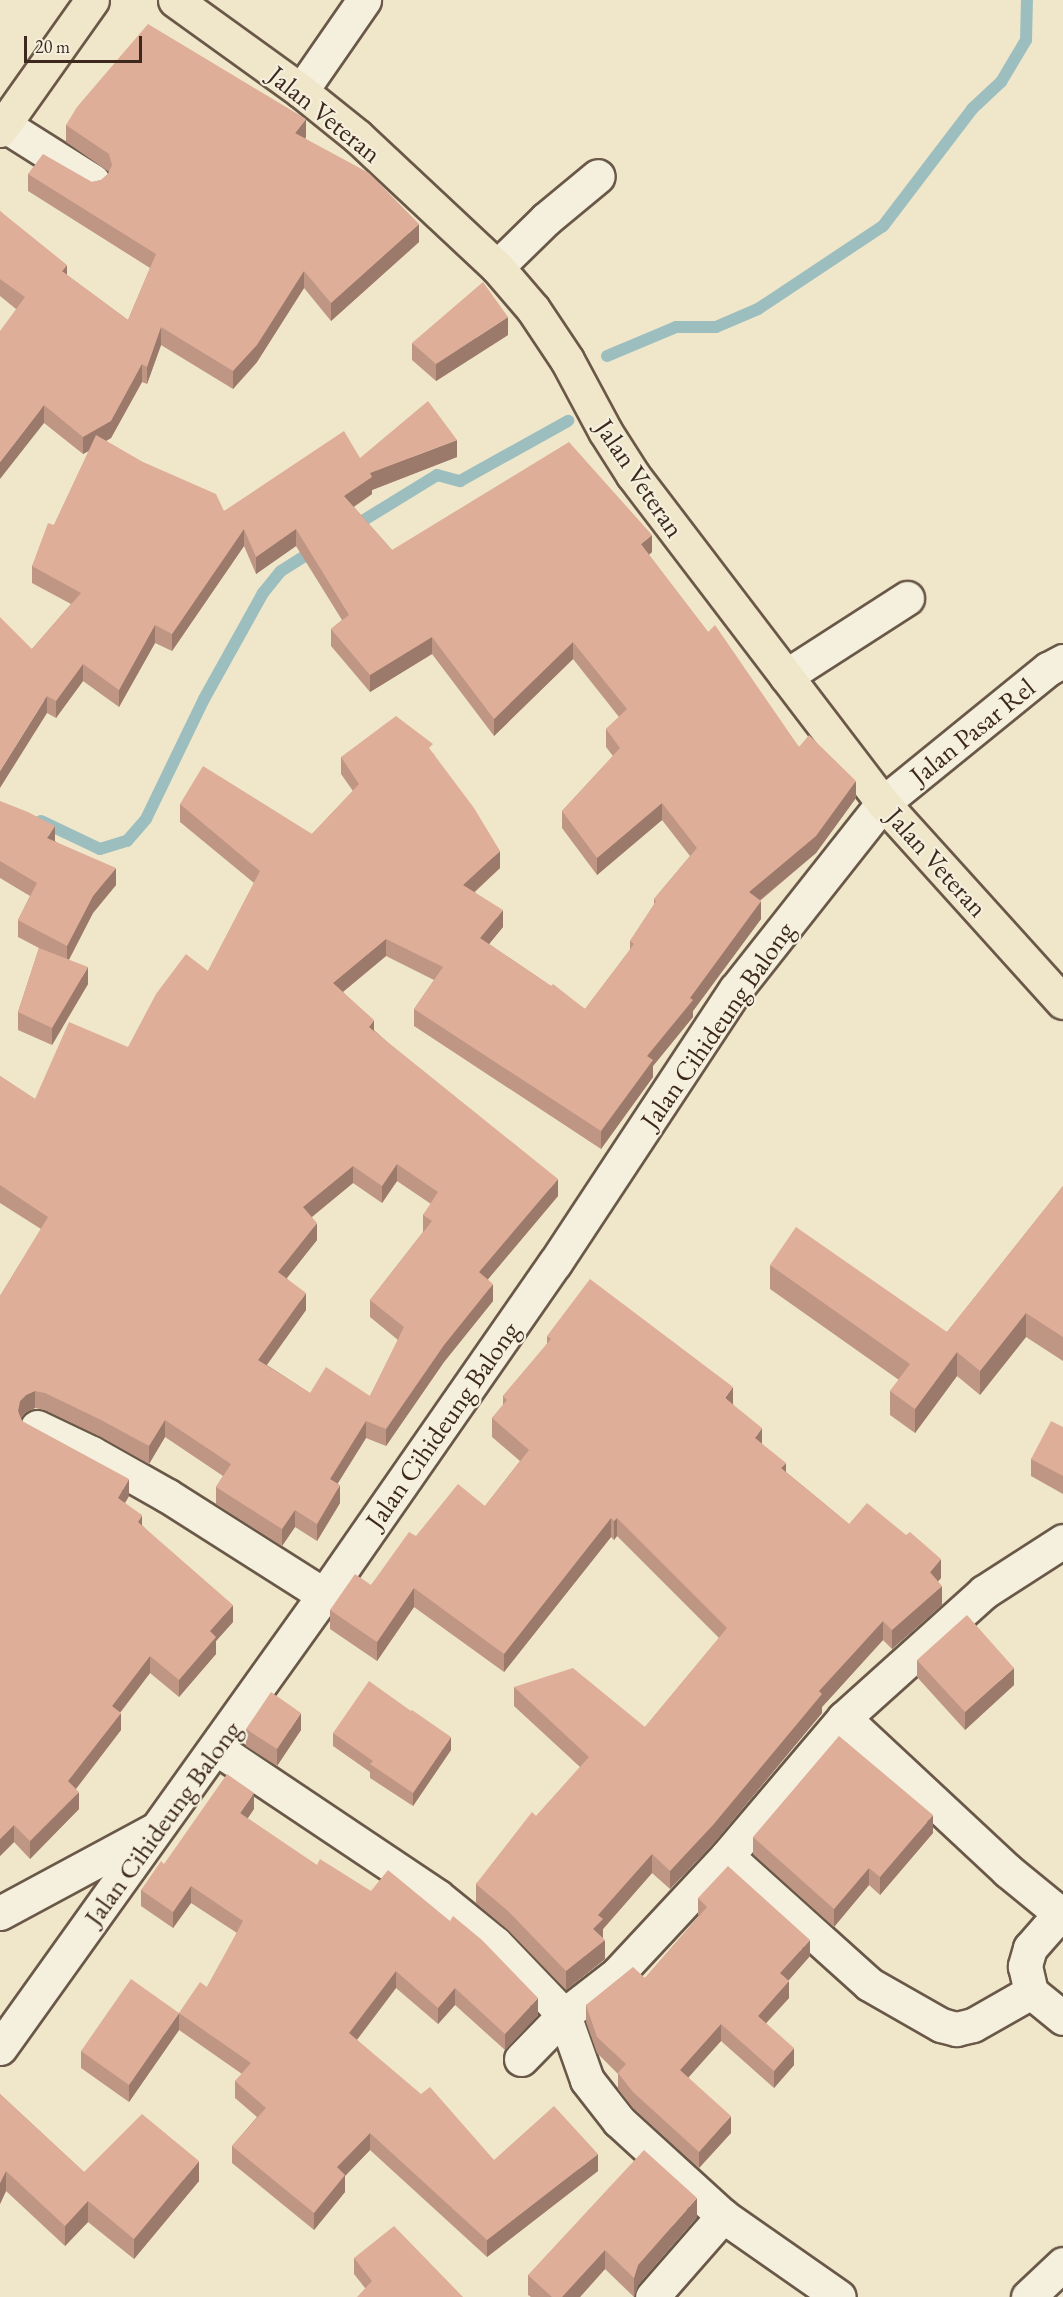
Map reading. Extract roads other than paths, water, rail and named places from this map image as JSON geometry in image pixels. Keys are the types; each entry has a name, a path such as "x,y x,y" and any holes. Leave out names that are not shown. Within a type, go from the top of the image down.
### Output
{"main road":[{"path":"2,128 92,0"},
{"name":"Jalan Veteran","path":"175,0 302,91 357,136 497,267 533,309 567,360 605,431 633,476 883,803 1063,1002"}],"street":[{"path":"302,91 364,0"},
{"path":"2,128 93,181"},
{"path":"497,267 546,219 598,176"},
{"path":"786,676 907,598"},
{"name":"Jalan Pasar Rel","path":"883,803 1048,669 1063,661"},
{"name":"Jalan Cihideung Balong","path":"0,2048 161,1826 555,1263 736,989 883,803"},
{"path":"37,1427 92,1453 168,1496 324,1595"},
{"path":"521,2059 564,2014 617,1974 727,1856 844,1718 984,1592 1063,1541"},
{"path":"844,1718 1008,1871 1061,1915 1030,1948 1025,1966 1031,1992 1063,2018"},
{"path":"216,1748 437,1896 495,1943 564,2014 587,2080 613,2113 723,2216 839,2297"},
{"path":"0,1913 161,1826"},
{"path":"727,1856 869,1984 941,2025 956,2029 973,2025 1031,1992"},
{"path":"652,2297 723,2216"},
{"path":"1028,2297 1063,2264"}],"waterway":[{"path":"607,356 676,327 716,327 758,309 883,226 972,109 1001,82 1026,40 1027,0"},
{"path":"351,528 437,475 460,481 568,421"},
{"path":"41,821 100,849 127,841 146,819 204,699 263,593 281,571 316,549"}]}
